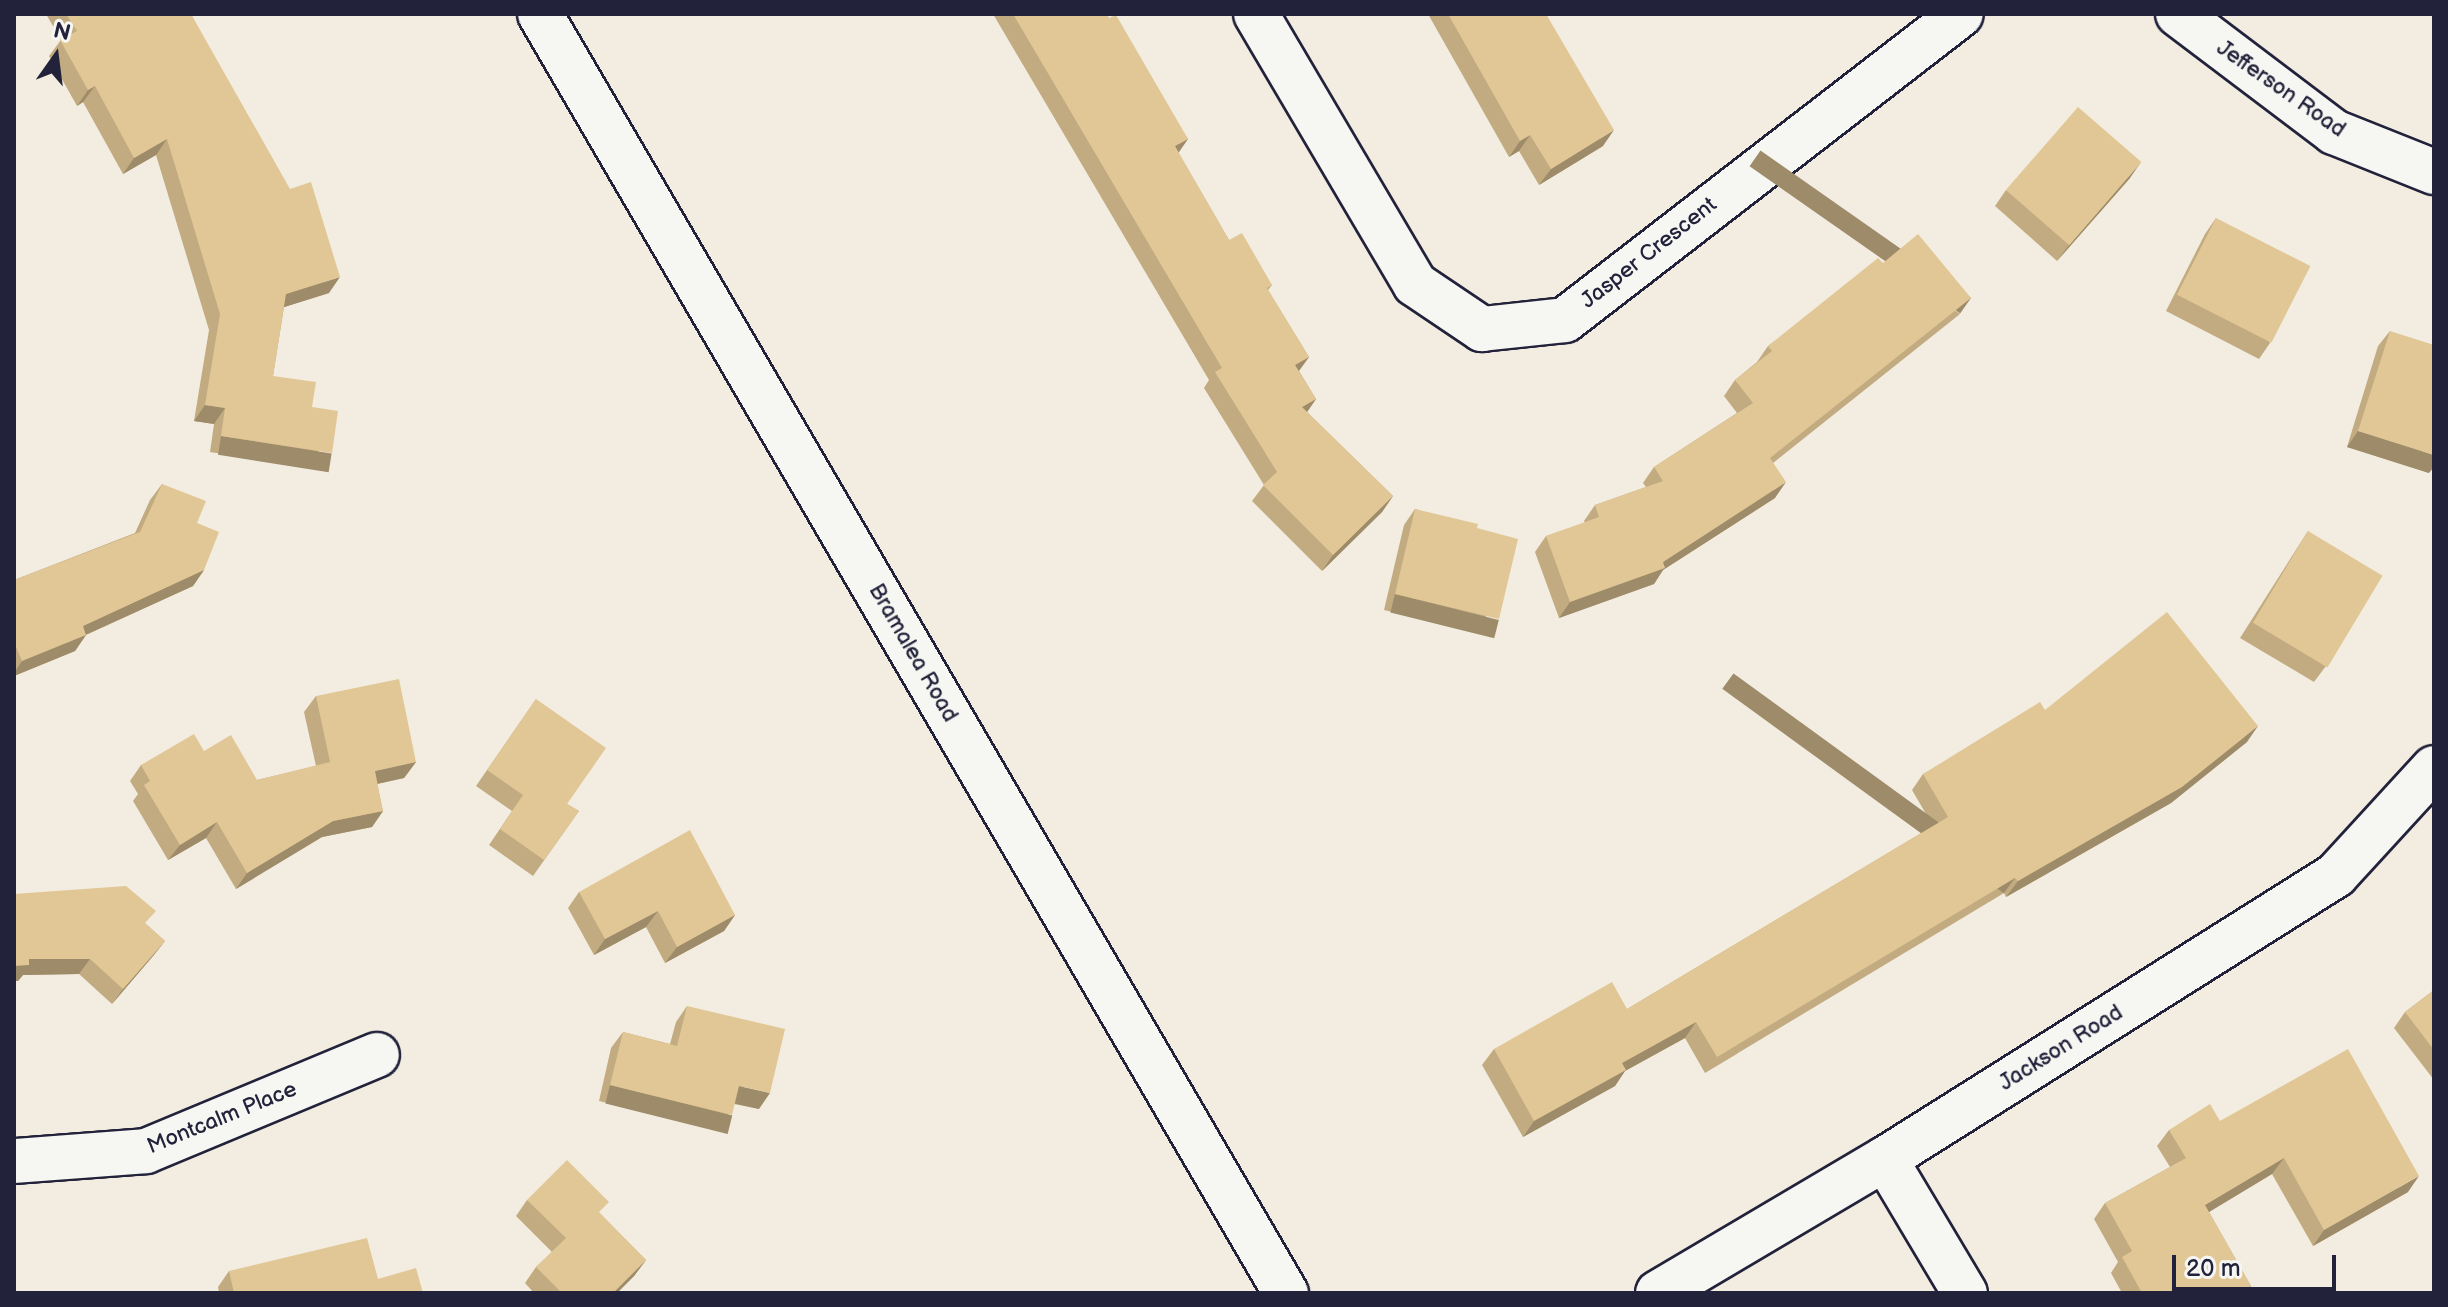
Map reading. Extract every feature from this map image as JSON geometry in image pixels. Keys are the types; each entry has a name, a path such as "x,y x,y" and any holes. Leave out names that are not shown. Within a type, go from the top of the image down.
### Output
{"street":[{"name":"Bramalea Road","path":"540,14 1286,1293"},
{"name":"Jasper Crescent","path":"1256,14 1415,284 1482,329 1565,320 1961,14"},
{"name":"Jefferson Road","path":"2178,14 2334,132 2434,172"},
{"name":"Jackson Road","path":"1658,1293 1885,1159 2336,875 2434,768"},
{"name":"Montcalm Place","path":"14,1161 146,1151 377,1055"},
{"path":"1885,1159 1965,1293"}],"building":[{"path":"66,14 191,14 290,189 311,182 340,277 286,294 273,376 316,382 312,407 338,411 332,453 221,436 225,408 205,405 220,314 167,139 134,158 95,86 88,90 60,40 77,31"},
{"path":"1013,14 1106,14 1109,18 1116,15 1188,139 1175,146 1229,240 1242,233 1272,285 1267,288 1309,357 1295,365 1316,399 1302,407 1393,496 1333,555 1263,485 1277,472 1215,372 1222,368"},
{"path":"1448,14 1546,14 1614,130 1551,169 1530,135 1520,141"},
{"path":"2078,107 2141,162 2069,245 2006,190"},
{"path":"2216,218 2310,266 2271,343 2177,295"},
{"path":"1918,234 1971,298 1770,458 1786,482 1663,562 1665,568 1570,602 1546,536 1599,517 1595,505 1663,481 1654,467 1753,403 1735,380 1772,351 1768,346 1878,258 1883,263"},
{"path":"2390,331 2434,345 2434,455 2358,431"},
{"path":"162,484 206,501 197,523 219,532 204,570 83,626 86,635 22,661 14,642 14,580 140,532"},
{"path":"1415,509 1478,524 1477,528 1518,539 1499,619 1395,594"},
{"path":"2308,531 2383,576 2327,668 2253,623"},
{"path":"2167,612 2258,726 2182,787 2018,881 2015,878 1717,1057 1696,1022 1622,1063 1626,1070 1534,1121 1494,1049 1612,982 1627,1009 1948,817 1923,774 2040,702 2045,710"},
{"path":"399,679 416,762 375,771 383,811 333,821 247,873 217,822 180,845 144,785 150,781 141,765 194,734 204,751 231,735 257,780 330,762 316,696"},
{"path":"536,699 606,748 567,804 579,811 544,860 500,829 523,795 487,770"},
{"path":"690,830 735,915 677,947 658,911 605,939 579,892"},
{"path":"126,886 156,911 145,923 165,941 123,989 90,959 29,959 29,965 14,966 14,894"},
{"path":"2434,990 2434,1050 2405,1012"},
{"path":"687,1006 785,1029 770,1093 739,1086 732,1115 610,1085 623,1032 677,1046"},
{"path":"2348,1049 2419,1176 2324,1230 2284,1158 2205,1205 2251,1286 2238,1293 2142,1293 2122,1257 2132,1251 2105,1203 2186,1158 2169,1130 2210,1104 2220,1121"},
{"path":"567,1160 609,1202 599,1212 646,1260 613,1293 562,1293 536,1267 566,1238 527,1200"},
{"path":"367,1238 378,1279 416,1268 423,1293 234,1293 229,1271"}]}
